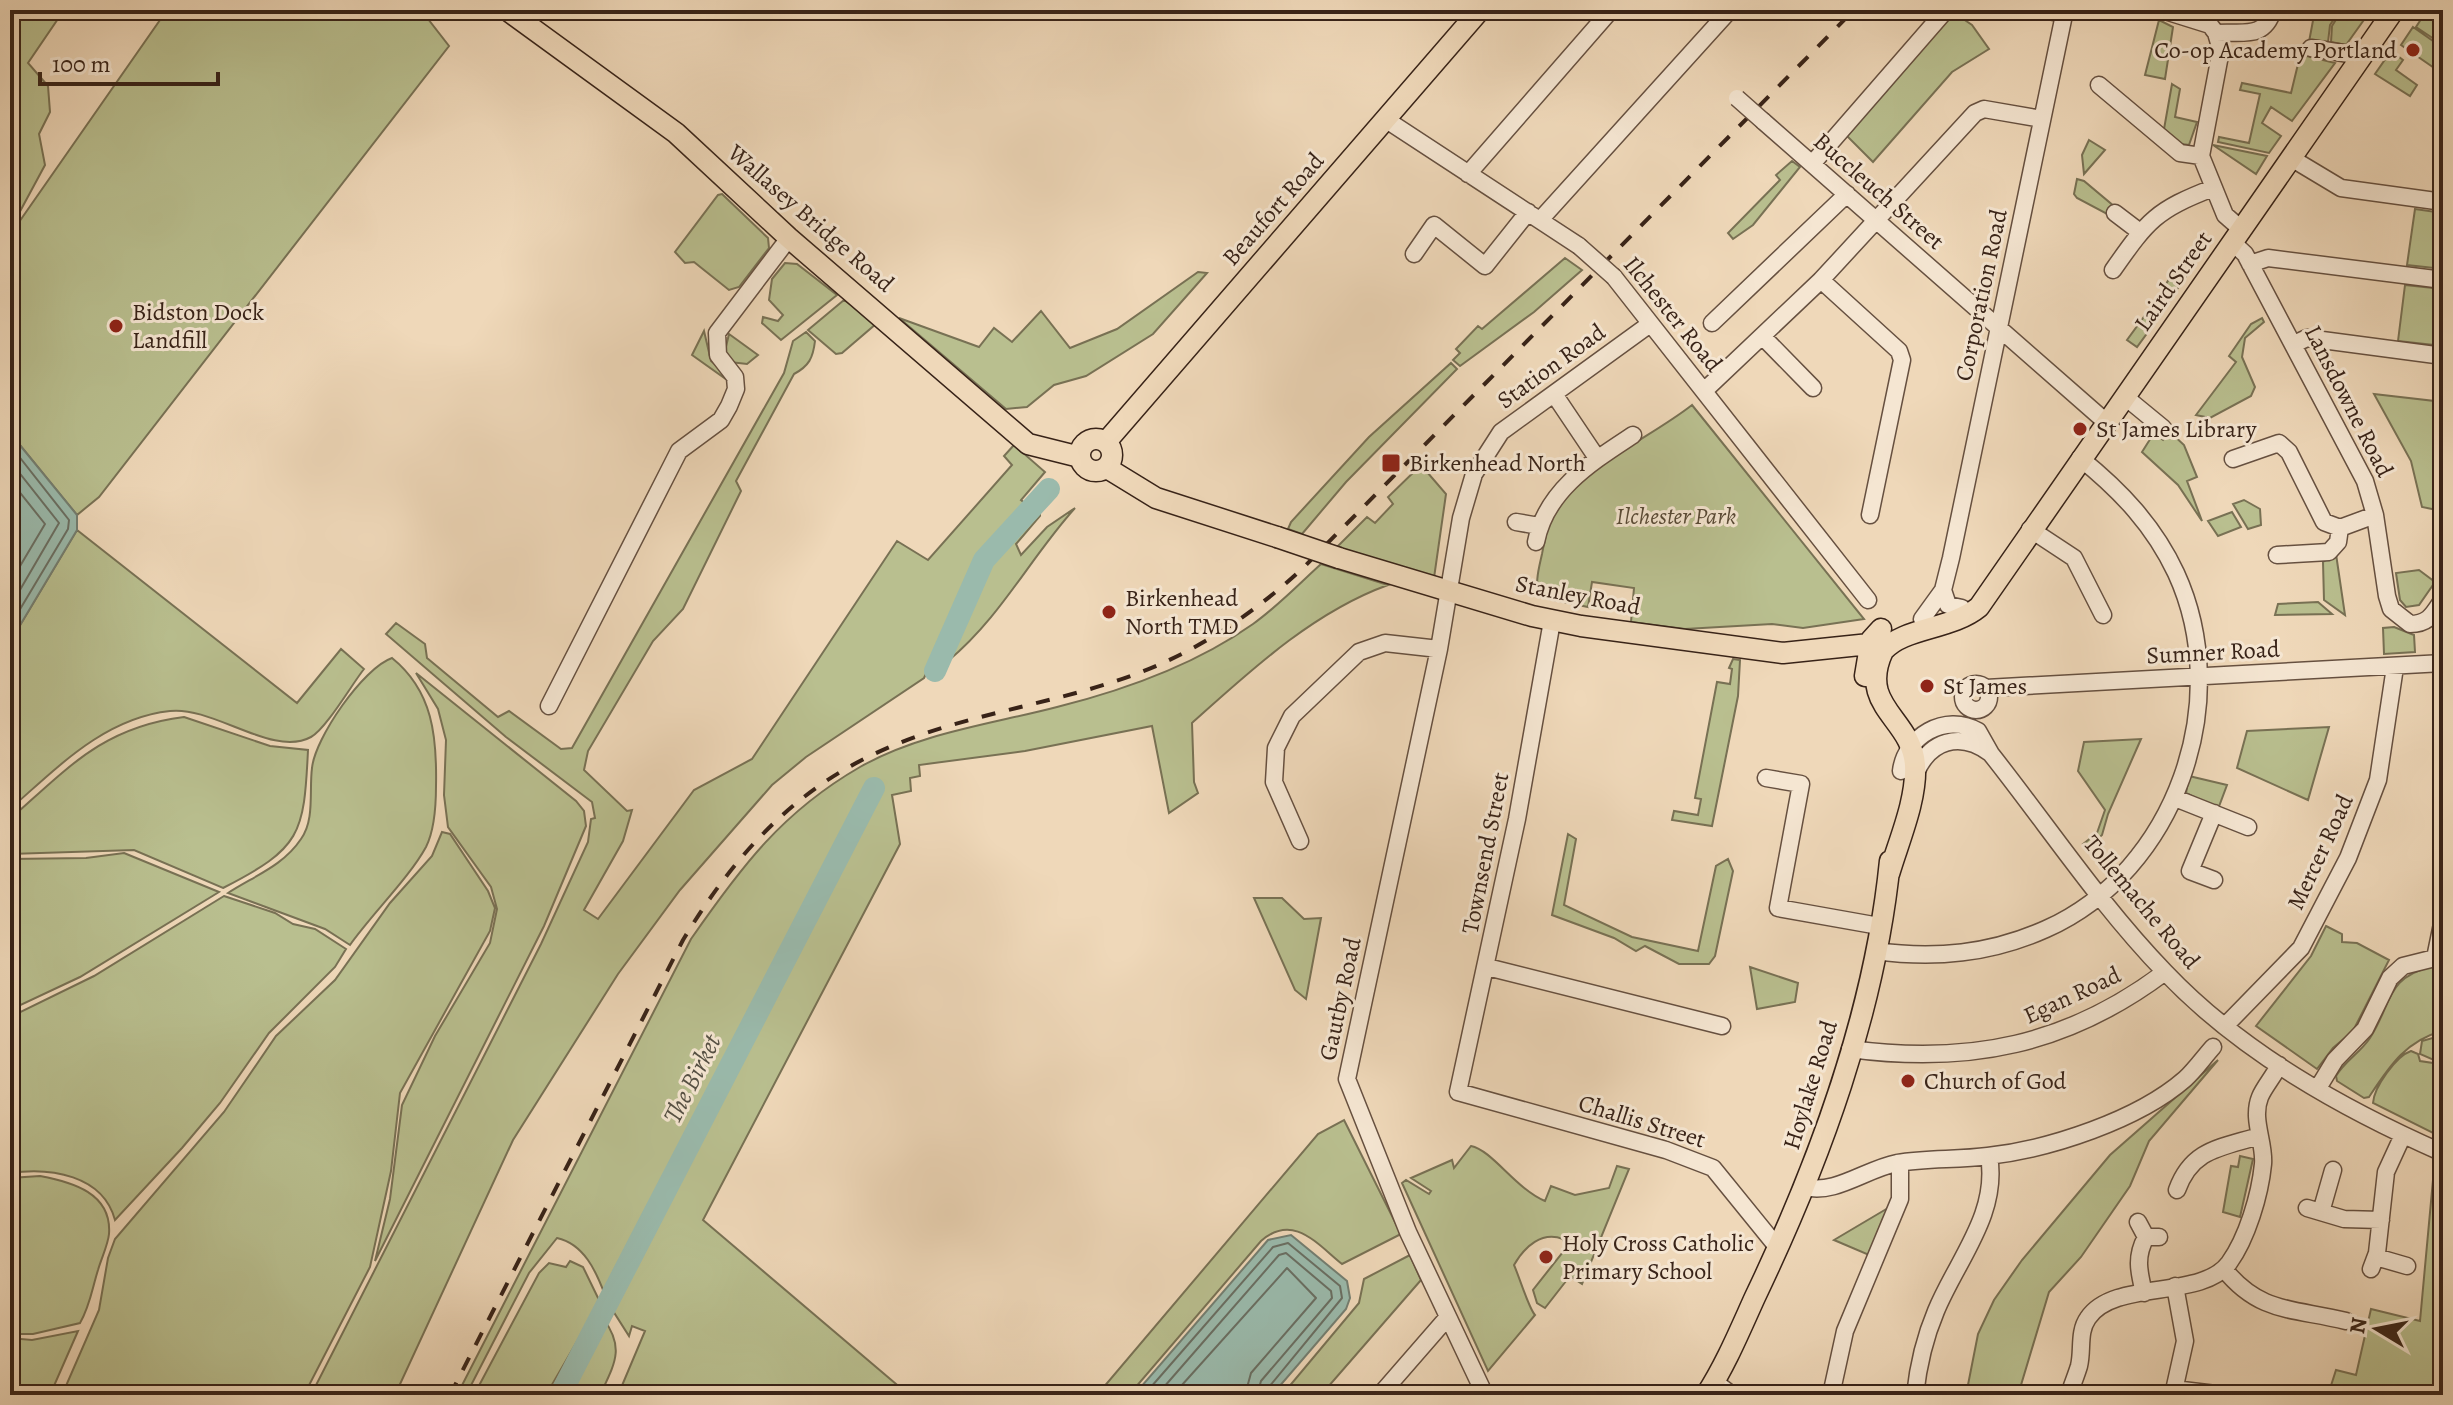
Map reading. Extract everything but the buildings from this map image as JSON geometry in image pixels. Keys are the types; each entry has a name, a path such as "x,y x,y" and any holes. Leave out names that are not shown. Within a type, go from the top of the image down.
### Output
{"main road":[{"name":"Wallasey Bridge Road","path":"507,10 676,133 789,238 1028,444 1080,457"},
{"name":"Beaufort Road","path":"1106,442 1480,10"},
{"name":"Laird Street","path":"1900,639 1949,625 1969,616 1979,607 2030,529 2394,10"},
{"path":"1088,441 1106,442 1113,457 1107,468 1099,472 1087,469 1080,457 1088,441"},
{"path":"1107,468 1156,498 1451,591"},
{"path":"1847,642 1860,654 1874,650 1922,619 1962,608 1994,582"},
{"name":"Stanley Road","path":"1451,591 1552,621 1783,653 1847,642 1874,650 1900,639"},
{"path":"1874,650 1879,698 1913,745 1908,773"},
{"path":"1874,650 1870,710 1913,745"},
{"name":"Hoylake Road","path":"1711,1388 1805,1187 1850,1049 1875,951 1908,773"}],"street":[{"path":"1468,174 1611,10"},
{"path":"1414,254 1434,225 1485,266 1730,10"},
{"path":"1812,164 1946,10"},
{"path":"2043,10 2064,12"},
{"path":"2099,85 2180,153 2201,156 2220,60 2216,33 2210,25 2162,10"},
{"path":"2216,33 2259,33 2268,26 2273,10"},
{"name":"Corporation Road","path":"1922,619 1943,590 2064,12"},
{"path":"2311,48 2362,56"},
{"name":"Buccleuch Street","path":"1737,98 2106,422"},
{"path":"1704,391 1821,280 1975,113 1984,109 2042,119"},
{"name":"Ilchester Road","path":"1385,119 1579,246 1614,277 1868,600"},
{"name":"Lansdowne Road","path":"2201,156 2225,215 2365,481 2375,515 2391,609 2410,624 2420,624 2430,619 2443,599"},
{"path":"2291,158 2341,188 2443,202"},
{"path":"2113,270 2140,232 2169,205 2213,188"},
{"path":"1720,322 1847,194"},
{"path":"2115,213 2140,232"},
{"path":"549,706 679,451 721,420 729,406 736,389 735,377 718,355 717,333 789,238"},
{"path":"2250,264 2268,258 2443,280"},
{"path":"1821,280 1899,351 1902,360 1870,515"},
{"name":"Station Road","path":"1451,591 1461,518 1474,474 1501,432 1650,324"},
{"path":"1763,337 1813,388"},
{"path":"2294,344 2307,338 2443,356"},
{"path":"1554,394 1597,458"},
{"path":"2124,396 2163,428"},
{"path":"1516,522 1538,534 1552,499 1597,458 1633,435"},
{"path":"2233,459 2279,443 2289,452 2319,516 2330,526 2340,528 2375,515"},
{"path":"1875,951 1938,956 1999,946 2047,928 2100,893 2144,849 2175,798 2190,752 2200,676 2191,615 2166,553 2130,502 2080,458"},
{"path":"2277,555 2329,552 2338,542 2340,528"},
{"path":"2030,529 2074,558 2103,615"},
{"path":"1943,590 1948,605 1962,608"},
{"name":"Gautby Road","path":"1451,591 1347,1079 1408,1232 1485,1395"},
{"name":"Townsend Street","path":"1458,1092 1487,967 1552,621"},
{"path":"1300,841 1274,782 1276,748 1292,716 1359,652 1385,643 1439,649"},
{"name":"Sumner Road","path":"1986,688 2443,663"},
{"name":"Mercer Road","path":"2225,1026 2265,989 2301,948 2348,858 2378,780 2395,667"},
{"name":"Tollemache Road","path":"1913,745 1966,725 1983,736 1991,754 2165,972 2225,1026 2279,1065 2403,1135 2443,1153"},
{"path":"1908,773 1913,745"},
{"path":"1766,778 1802,776 1777,915 1879,926"},
{"path":"2175,798 2248,827"},
{"path":"2214,813 2190,871 2214,880"},
{"path":"2318,1088 2335,1060 2365,1029 2390,978 2403,966 2439,959 2443,919"},
{"path":"1487,967 1722,1026"},
{"name":"Egan Road","path":"1850,1049 1939,1056 2021,1044 2102,1013 2165,972"},
{"path":"1805,1187 1827,1189 1862,1173 1900,1163 1989,1156 2054,1142 2124,1115 2185,1079 2213,1047"},
{"path":"2069,1395 2088,1318 2112,1302 2200,1281 2224,1269 2240,1243 2252,1210 2263,1164 2259,1136 2260,1097 2279,1065"},
{"name":"Challis Street","path":"1458,1092 1666,1150 1713,1168 1778,1248"},
{"path":"2403,1135 2386,1172 2374,1263 2407,1266"},
{"path":"2177,1190 2178,1165 2259,1136"},
{"path":"1915,1395 1926,1340 1937,1310 1968,1249 1991,1190 1989,1156"},
{"path":"1831,1395 1845,1331 1900,1199 1900,1163"},
{"path":"2333,1170 2314,1210 2344,1219 2381,1220"},
{"path":"2144,1293 2137,1263 2148,1232"},
{"path":"2224,1269 2253,1299 2276,1308 2302,1303 2346,1321"},
{"path":"2175,1286 2185,1341 2173,1392 2224,1395"},
{"path":"1380,1395 1447,1318"},
{"path":"1711,1388 1732,1395"}],"green space":[{"path":"10,10 64,10 28,63 48,86 50,112 39,134 45,165 10,230"},
{"name":"Bidston Dock Landfill","path":"167,10 421,10 449,46 99,497 77,515 10,433 10,235"},
{"path":"2315,10 2340,10 2330,25 2328,42 2314,40 2308,47"},
{"path":"2342,10 2371,10 2346,45 2331,42 2332,26"},
{"path":"2427,10 2443,19 2443,45 2416,27"},
{"path":"1953,12 1972,25 1989,49 1952,72 1873,162 1847,136"},
{"path":"2159,20 2173,27 2165,79 2145,75"},
{"path":"2413,27 2443,48 2440,72 2401,45"},
{"path":"2391,51 2403,60 2396,70 2417,85 2410,96 2375,74"},
{"path":"2307,56 2335,63 2292,121 2271,107 2262,123 2281,136 2269,153 2218,142 2219,137 2249,143 2260,94 2240,90 2242,83 2291,93 2299,60"},
{"path":"2172,84 2180,89 2175,117 2197,122 2189,145 2181,144 2164,129"},
{"path":"2089,140 2105,150 2084,174 2082,155"},
{"path":"2213,145 2267,156 2256,174"},
{"path":"1792,161 1800,167 1753,225 1733,239 1728,233 1780,180 1776,175"},
{"path":"2077,179 2084,181 2115,207 2109,215 2077,198 2074,194"},
{"path":"722,194 768,238 769,248 739,287 729,290 694,262 685,263 675,252 718,195"},
{"path":"2415,209 2443,213 2443,269 2407,265"},
{"path":"1565,258 1582,270 1534,312 1460,366 1453,360 1460,353 1456,349 1478,326 1482,329"},
{"path":"785,263 797,264 837,295 781,340 762,323 763,317 778,321 783,315 769,300 772,279"},
{"path":"2178,265 2189,272 2168,302 2159,295"},
{"path":"1198,272 1207,273 1153,334 1086,376 1054,385 1027,407 1006,409 899,318 979,347 994,328 1012,342 1041,311 1070,348 1117,329"},
{"path":"2405,285 2443,289 2443,346 2398,341"},
{"path":"2157,299 2167,306 2137,347 2127,340"},
{"path":"844,300 877,323 842,353 836,354 808,330"},
{"path":"2262,318 2264,322 2245,338 2242,357 2255,387 2251,396 2210,418 2196,415 2236,362 2229,356 2251,324"},
{"path":"704,331 711,361 728,375 730,382 692,355"},
{"path":"806,332 815,341 811,357 807,365 794,374 736,481 741,491 683,609 653,641 588,751 584,770 627,811 632,810 623,841 584,910 598,919 694,790 752,759 897,541 928,560 1012,465 1004,456 1014,445 1045,472 1021,500 1026,504 978,560 924,678 806,757 772,785 680,890 618,974 513,1140 395,1395 311,1395 541,944 588,842 591,819 595,818 592,802 506,737 386,634 396,623 425,644 427,658 498,717 509,711 561,749 572,748 784,373 793,341"},
{"path":"729,334 758,355 747,364 730,362 725,351"},
{"path":"1451,363 1457,369 1346,482 1302,534 1288,529 1369,437"},
{"path":"2374,394 2443,402 2442,511 2422,507 2411,461"},
{"name":"Ilchester Park","path":"1692,405 1864,619 1803,628 1772,624 1685,629 1631,622 1634,588 1592,582 1588,607 1540,597 1538,570 1547,530 1558,507 1571,491 1603,464"},
{"path":"2170,432 2184,445 2197,477 2187,481 2202,521 2178,485 2142,452 2154,433 2163,440"},
{"path":"1421,465 1446,494 1434,578 1331,553 1367,517 1375,523 1393,504 1388,497"},
{"path":"2244,500 2260,509 2261,525 2248,529 2233,504"},
{"path":"1040,505 1040,516 1016,544 1021,555 1047,527 1075,508 984,626 948,661 996,555"},
{"path":"2232,512 2241,527 2218,536 2208,521"},
{"path":"77,530 297,703 341,649 364,669 331,716 311,737 296,742 279,741 187,712 170,711 146,716 103,734 83,747 10,809 10,642"},
{"path":"2336,554 2345,615 2324,600 2323,562"},
{"path":"1321,564 1388,585 1308,627 1192,723 1194,782 1198,793 1169,813 1152,726 1025,751 919,765 920,776 910,778 911,791 892,795 900,844 703,1220 909,1395 618,1395 645,1331 632,1326 629,1336 608,1303 630,1276 876,791 866,785 605,1295 582,1252 557,1238 529,1273 466,1395 457,1395 691,939 746,865 785,822 832,784 883,755 957,731 1083,700 1183,664 1253,624"},
{"path":"2419,570 2435,582 2419,605 2406,607 2400,600 2396,573"},
{"path":"2318,602 2332,614 2275,615 2278,604"},
{"path":"2394,627 2414,635 2415,652 2384,654 2383,628"},
{"path":"392,658 416,685 430,716 435,750 434,817 429,840 419,859 350,945 325,929 228,893 277,863 301,839 311,805 312,768 322,740 355,689 380,664"},
{"path":"1733,659 1740,660 1738,696 1712,826 1672,820 1674,811 1698,815 1701,799 1695,798 1717,682 1730,684 1732,669 1729,668"},
{"path":"416,673 576,801 584,811 586,826 544,926 375,1261 390,1199 402,1105 435,1036 490,943 497,909 491,887 448,827 444,795 446,740 438,709"},
{"path":"184,717 270,746 308,750 300,820 293,836 269,862 223,888 134,850 10,854 10,819 69,767 109,740 131,730"},
{"path":"2329,727 2308,800 2237,768 2247,731"},
{"path":"2141,739 2102,835 2087,848 2083,844 2097,833 2105,810 2078,771 2084,742"},
{"path":"2189,776 2227,785 2218,809 2186,793"},
{"path":"442,832 450,834 488,891 495,908 490,931 400,1093 391,1171 370,1267 304,1395 62,1395 99,1310 108,1258 115,1239 224,1112 276,1036 335,980 390,903 432,856"},
{"path":"1568,834 1576,839 1564,905 1632,937 1698,951 1716,866 1728,859 1733,871 1715,956 1709,964 1679,964 1645,946 1636,951 1614,938 1552,915"},
{"path":"124,853 219,892 80,977 10,1010 10,859 86,858"},
{"path":"224,896 275,913 293,924 315,929 346,949 335,967 269,1033 220,1103 182,1148 115,1220 109,1205 99,1193 73,1177 42,1171 10,1173 10,1017 94,976"},
{"path":"1254,898 1282,898 1304,919 1321,918 1306,999 1295,990"},
{"path":"2326,926 2342,934 2342,942 2357,943 2389,960 2353,1031 2333,1048 2317,1069 2256,1026 2311,956"},
{"path":"2433,966 2443,968 2443,1031 2419,1041 2400,1056 2369,1097 2364,1098 2337,1081 2336,1076 2370,1038 2398,985 2417,971"},
{"path":"1750,967 1798,983 1795,1002 1757,1009"},
{"path":"2443,1035 2443,1064 2420,1054 2422,1041"},
{"path":"2411,1051 2418,1054 2420,1061 2433,1063 2443,1071 2443,1138 2373,1103 2387,1073"},
{"path":"2218,1060 2149,1141 2130,1186 2081,1257 2049,1292 2018,1395 1966,1395 1978,1334 1994,1300 2022,1260 2110,1155"},
{"path":"1344,1120 1401,1234 1342,1264 1304,1234 1294,1230 1273,1233 1261,1241 1129,1395 1097,1395 1318,1134"},
{"path":"1471,1146 1545,1201 1551,1186 1575,1195 1609,1188 1617,1166 1629,1169 1582,1284 1570,1276 1545,1308 1537,1303 1533,1290 1566,1248 1563,1239 1541,1239 1518,1258 1514,1265 1535,1315 1488,1371 1402,1183 1406,1180 1429,1194 1431,1191 1411,1178 1452,1160 1454,1168"},
{"path":"2240,1156 2253,1159 2240,1217 2223,1212 2231,1166 2238,1167"},
{"path":"2434,1169 2443,1173 2443,1395 2328,1395 2336,1370 2356,1375 2371,1309 2420,1321"},
{"path":"40,1176 77,1186 97,1199 104,1208 109,1234 89,1304 80,1323 33,1334 10,1334 10,1178"},
{"path":"1888,1208 1869,1255 1834,1240"},
{"path":"1410,1255 1421,1280 1321,1395 1282,1395 1359,1303 1364,1279"},
{"path":"570,1261 583,1267 600,1302 546,1395 474,1395 539,1273 549,1263 566,1267"},
{"path":"603,1318 616,1347 610,1374 600,1395 564,1395"},
{"path":"78,1331 50,1395 10,1395 10,1338 32,1340"}],"water":[{"path":"10,433 77,515 77,530 10,642"},
{"path":"1291,1235 1347,1281 1350,1298 1346,1309 1272,1395 1134,1395 1268,1240"}],"waterway":[{"name":"The Birket","path":"935,671 984,560 1049,489"},
{"name":"The Birket","path":"560,1395 874,788"}],"railway":[{"path":"450,1395 683,940 720,884 763,834 812,791 870,756 929,732 1140,673 1191,649 1261,604 1304,567 1854,10"}],"place":[{"name":"Co-op Academy Portland","path":"2413,50"},
{"name":"Bidston Dock Landfill","path":"116,326"},
{"name":"St James Library","path":"2080,429"},
{"name":"Birkenhead North","path":"1391,463"},
{"name":"Birkenhead North TMD","path":"1109,612"},
{"name":"St James","path":"1927,686"},
{"name":"Church of God","path":"1908,1081"},
{"name":"Holy Cross Catholic Primary School","path":"1546,1257"}]}
